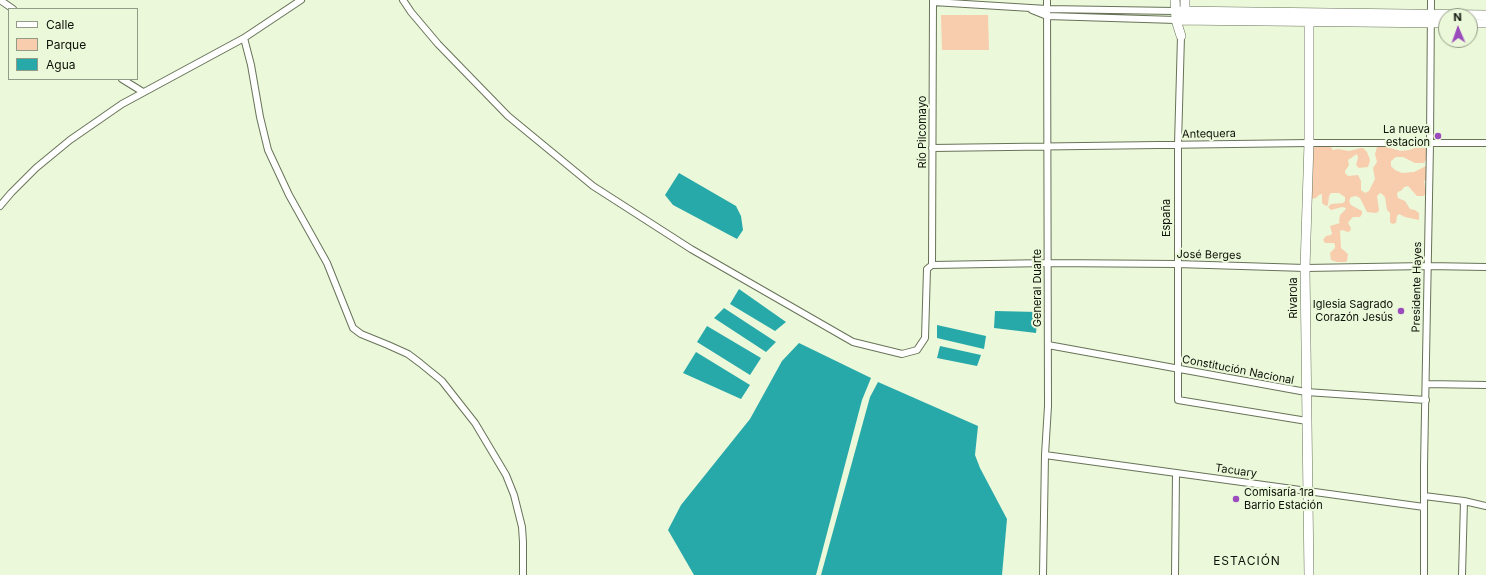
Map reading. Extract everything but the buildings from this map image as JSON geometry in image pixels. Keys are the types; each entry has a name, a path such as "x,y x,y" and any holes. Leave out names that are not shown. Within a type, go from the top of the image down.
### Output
{"street":[{"path":"0,0 12,8"},
{"path":"0,206 11,192 36,168 70,140 122,104 244,38 301,0"},
{"name":"Río Pilcomayo","path":"403,0 411,12 438,44 508,116 593,186 691,249 853,342 902,354 917,350 925,338 927,269 932,264 933,1"},
{"name":"General Duarte","path":"1043,575 1045,455 1048,406 1047,0"},
{"path":"1175,0 1175,15 1181,36"},
{"path":"1181,36 1185,15 1185,0"},
{"name":"Presidente Hayes","path":"1424,575 1431,0"},
{"path":"933,1 1025,8 1175,15"},
{"path":"1025,8 1047,16 1185,15 1431,19 1486,15"},
{"name":"Rivarola","path":"1309,17 1309,143 1305,268 1309,575"},
{"path":"1431,19 1438,21"},
{"name":"España","path":"1181,36 1177,264 1178,400 1307,421"},
{"path":"244,38 251,64 260,117 268,150 289,195 328,263 351,324 356,331 361,334 408,354 420,363 442,381 475,423 506,475 514,495 522,527 523,575"},
{"path":"124,80 142,92"},
{"name":"Antequera","path":"932,148 1178,144 1486,143"},
{"name":"José Berges","path":"932,264 1177,264 1305,268 1427,266 1486,267"},
{"name":"Constitución Nacional","path":"1048,345 1306,392 1426,400"},
{"path":"1426,384 1486,385"},
{"name":"Tacuary","path":"1045,455 1424,507"},
{"path":"1175,575 1176,473"},
{"path":"1424,496 1464,501 1486,506"},
{"path":"1462,575 1464,501"}],"green space":[{"path":"941,15 988,15 989,50 942,50"},
{"path":"1329,145 1333,150 1338,149 1349,151 1363,148 1367,152 1370,160 1368,167 1359,168 1356,165 1358,158 1357,154 1348,160 1349,165 1345,171 1348,176 1358,175 1361,181 1361,190 1365,193 1369,191 1375,179 1373,168 1377,162 1375,154 1377,147 1387,147 1401,151 1418,147 1427,148 1427,157 1424,163 1415,163 1403,157 1396,157 1391,161 1391,166 1395,170 1402,173 1414,172 1428,166 1432,172 1431,178 1424,181 1426,192 1424,196 1417,196 1408,186 1404,187 1397,194 1398,198 1405,201 1410,209 1419,213 1419,220 1399,214 1397,216 1396,223 1392,224 1390,222 1390,213 1387,210 1385,197 1380,193 1377,196 1379,210 1376,213 1367,212 1360,198 1356,196 1351,197 1349,201 1351,205 1362,211 1362,214 1360,217 1353,217 1350,220 1348,223 1351,228 1350,231 1340,231 1341,248 1348,254 1346,262 1331,260 1330,253 1335,248 1335,245 1334,243 1325,243 1323,240 1326,236 1331,235 1332,233 1330,226 1340,223 1340,215 1346,208 1342,207 1331,210 1328,207 1331,204 1343,203 1345,201 1345,197 1339,193 1331,193 1329,196 1328,205 1326,206 1322,203 1322,194 1311,199 1311,146"}],"water":[{"path":"679,173 736,206 741,216 743,230 737,239 673,205 665,195"},
{"path":"739,289 786,322 775,331 730,304"},
{"path":"724,308 776,342 766,352 714,318"},
{"path":"995,311 1038,312 1036,333 994,328"},
{"path":"937,325 986,336 984,349 937,338"},
{"path":"707,326 761,358 750,375 697,342"},
{"path":"799,343 871,378 862,400 816,575 694,575 668,530 681,505 750,419 782,361"},
{"path":"940,346 981,355 977,366 937,358"},
{"path":"696,352 750,385 741,399 683,373"},
{"path":"878,382 978,426 975,455 980,468 1007,519 1002,575 821,575 870,397"}],"place":[{"name":"La nueva estacion","path":"1438,136"},
{"name":"Iglesia Sagrado Corazón Jesús","path":"1401,311"},
{"name":"Comisaría 1ra Barrio Estación","path":"1236,499"}],"district":[{"name":"ESTACIÓN","path":"1247,561"}]}
